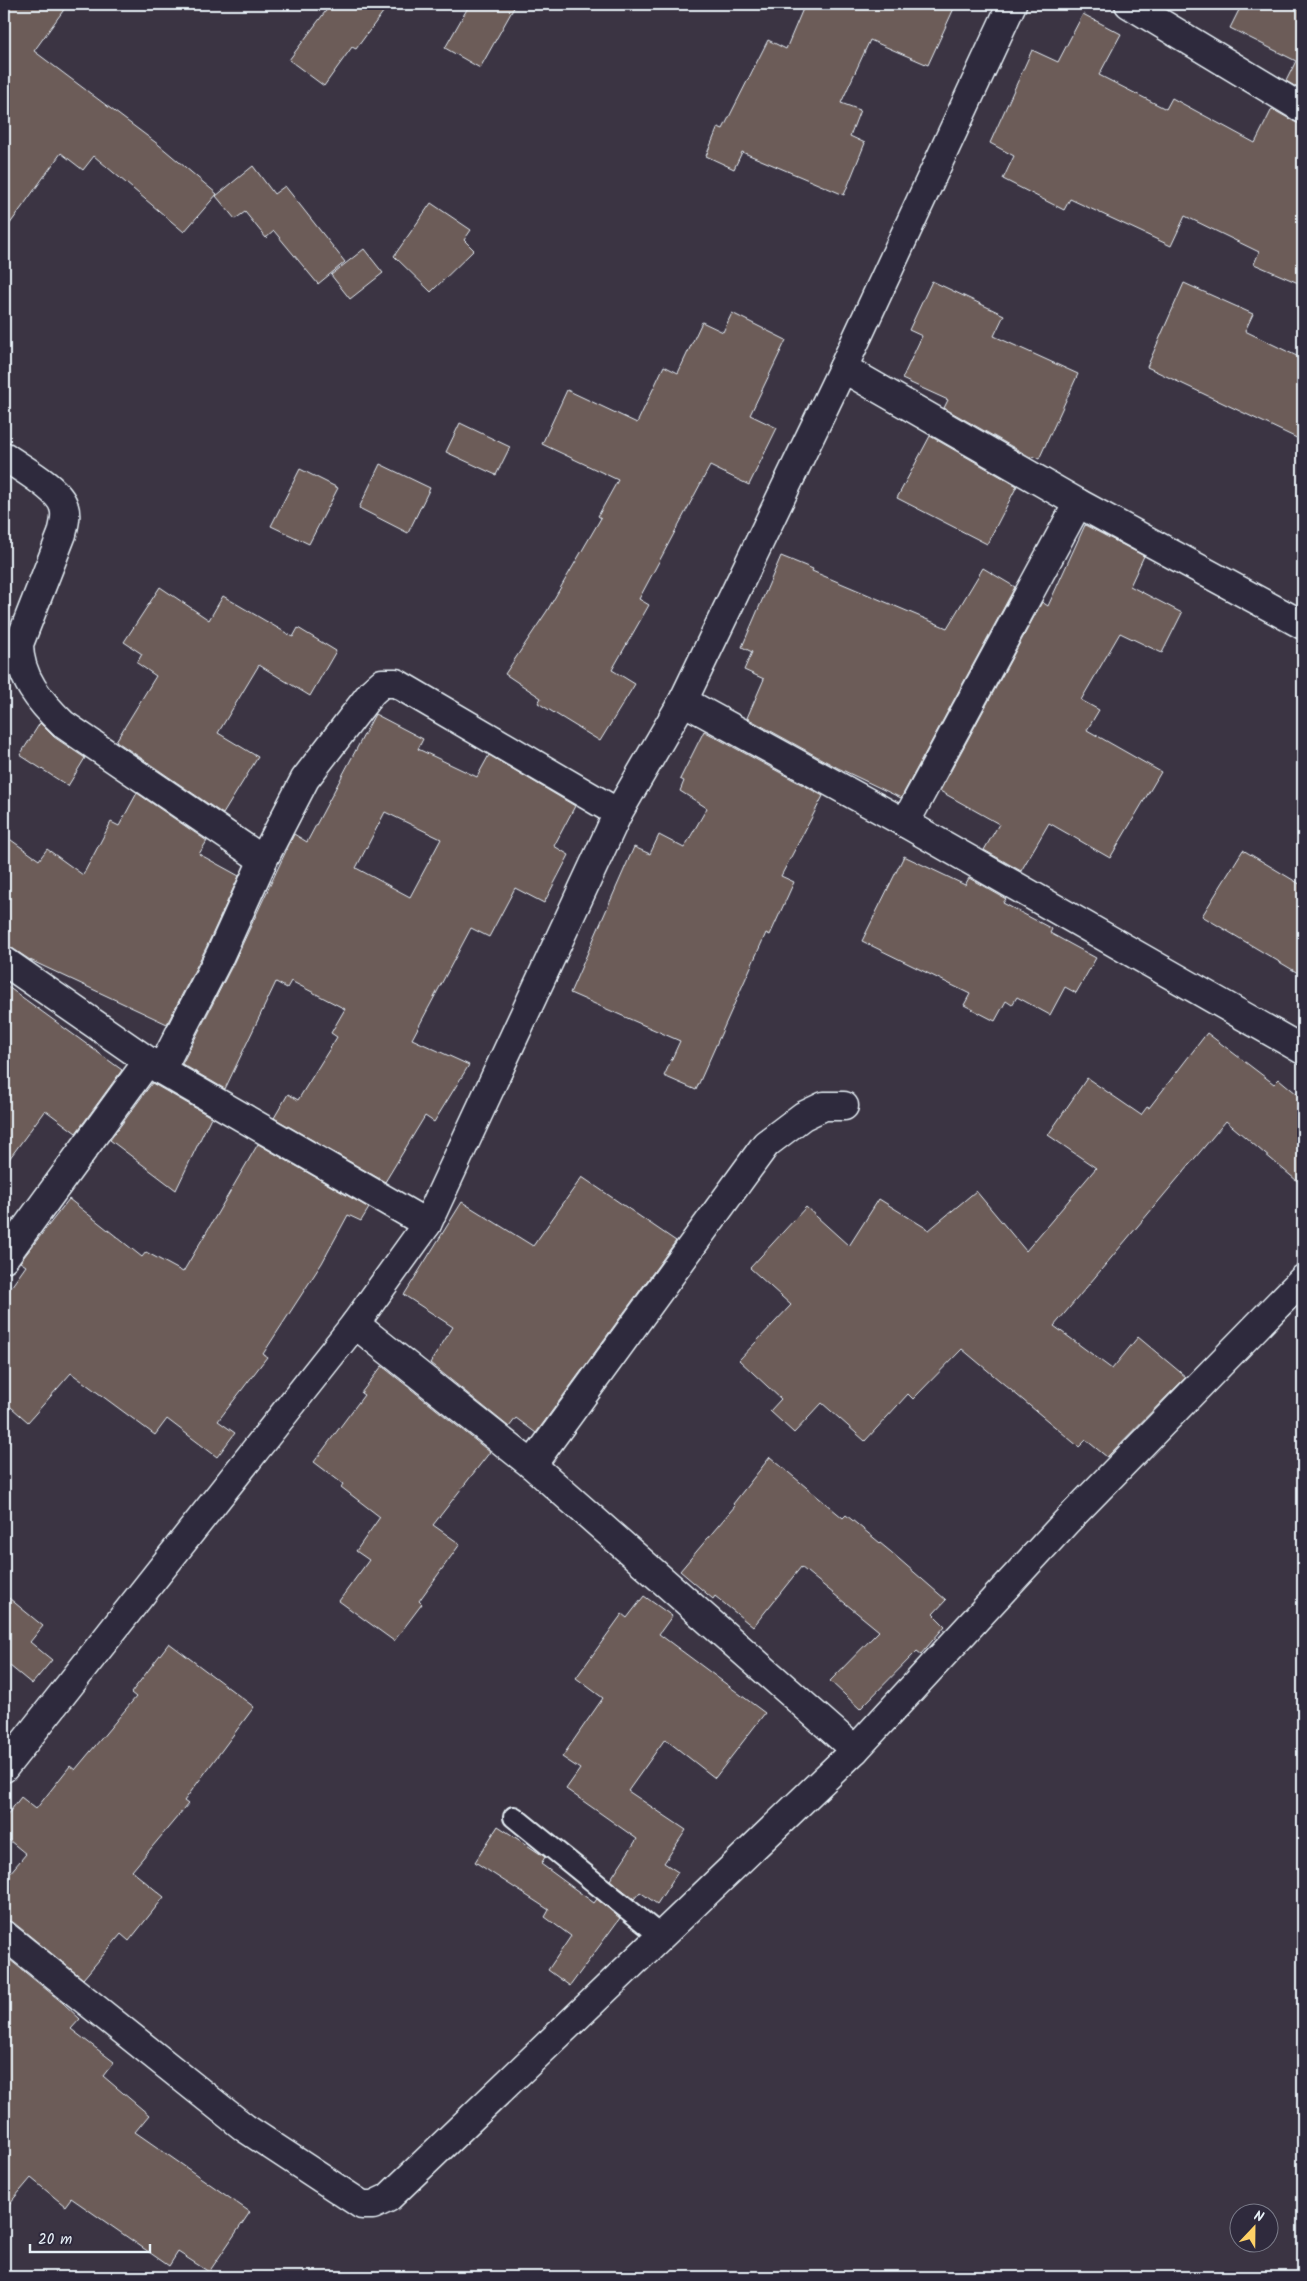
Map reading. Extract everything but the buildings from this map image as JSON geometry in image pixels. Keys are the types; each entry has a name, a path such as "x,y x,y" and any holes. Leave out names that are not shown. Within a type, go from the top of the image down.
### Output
{"street":[{"path":"4,1768 355,1324 426,1224 618,813 684,701 843,368 1012,4"},
{"path":"1129,4 1303,109"},
{"path":"843,368 1078,503 1303,625"},
{"path":"4,456 54,492 64,506 66,522 19,644 19,660 33,691 45,707 63,724 264,860"},
{"path":"905,823 1078,503"},
{"path":"4,1258 154,1066 220,955 264,860 305,779 372,692 382,684 396,683 618,813"},
{"path":"684,701 905,823 1303,1050"},
{"path":"4,961 154,1066 426,1224"},
{"path":"532,1464 766,1144 802,1116 824,1106 844,1106"},
{"path":"4,1934 245,2128 362,2205 373,2205 388,2198 425,2165 855,1750 1066,1522 1303,1279"},
{"path":"355,1324 532,1464 855,1750"}],"lane":[{"path":"514,1817 662,1937"}]}
